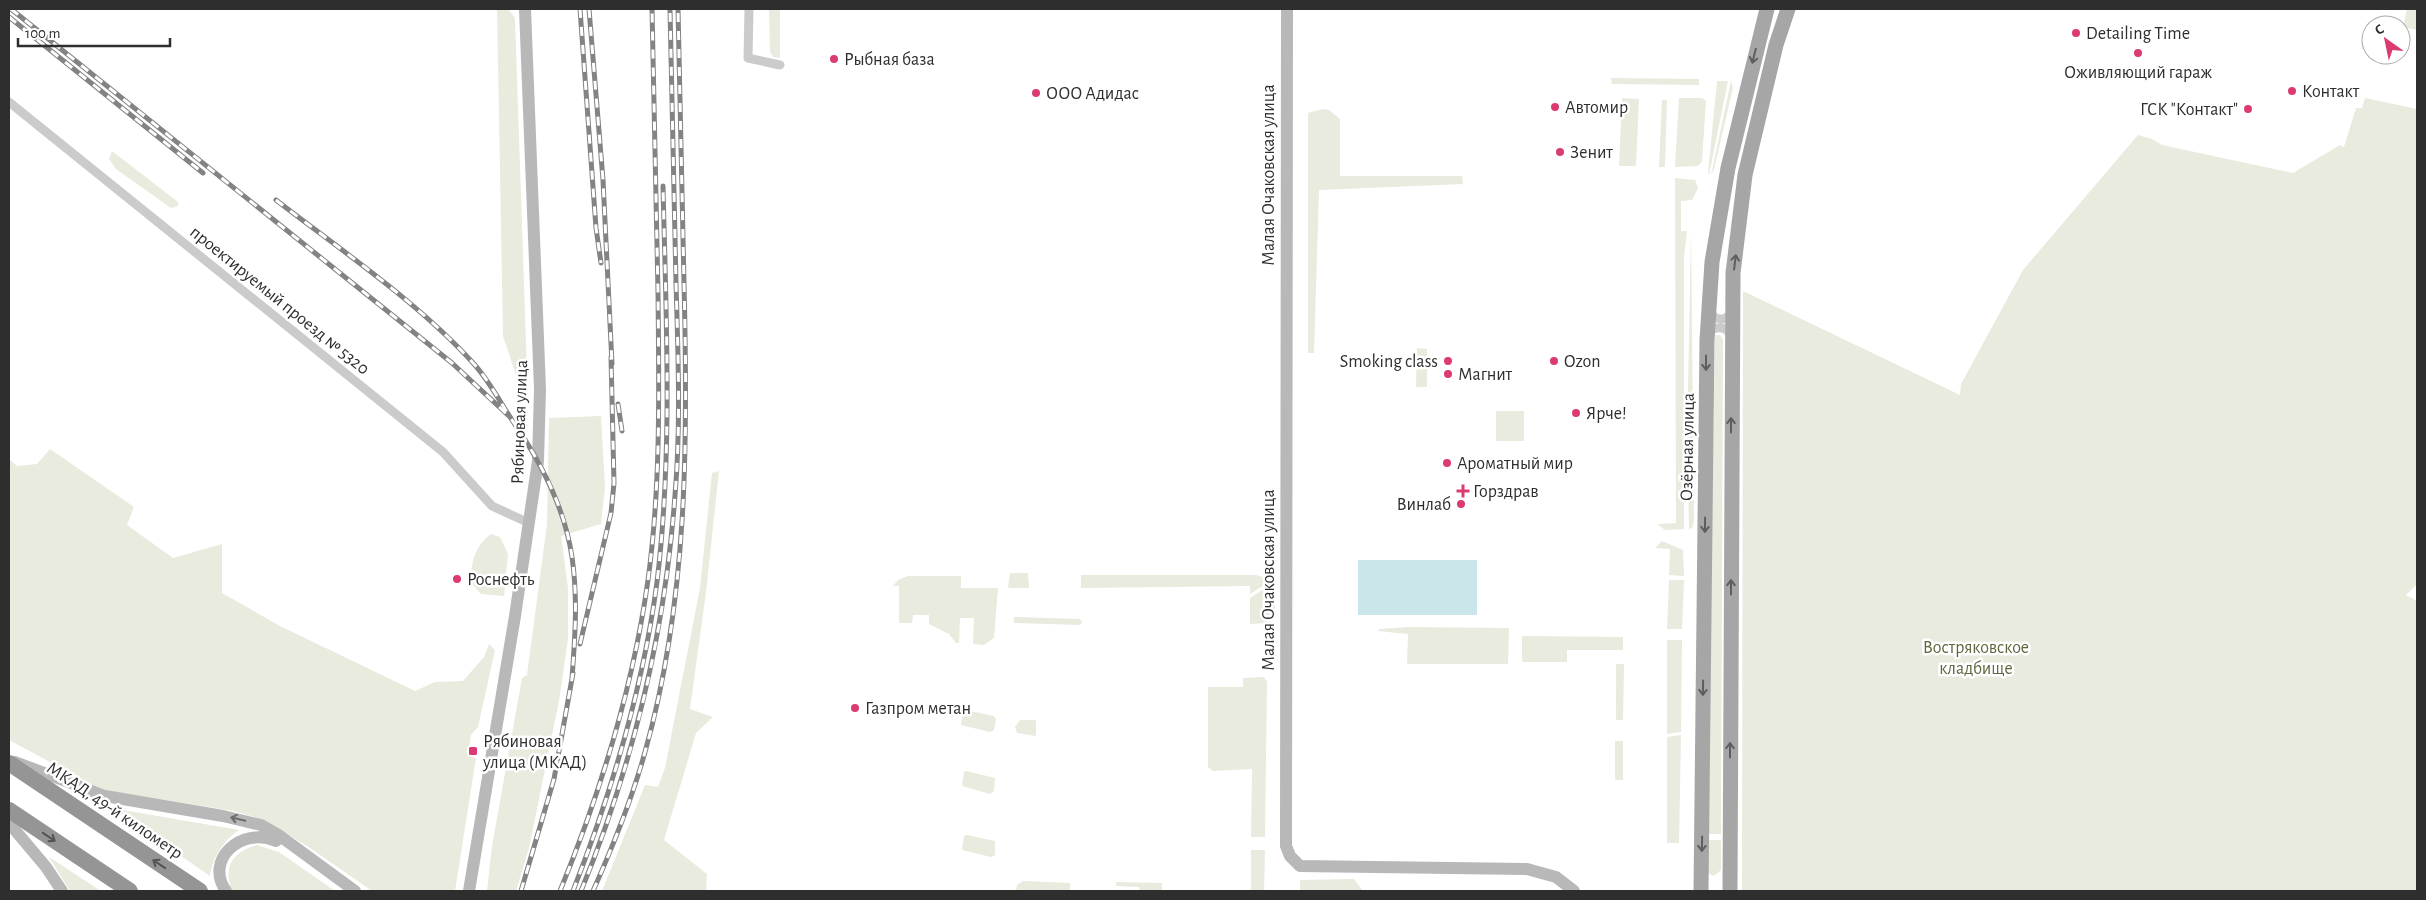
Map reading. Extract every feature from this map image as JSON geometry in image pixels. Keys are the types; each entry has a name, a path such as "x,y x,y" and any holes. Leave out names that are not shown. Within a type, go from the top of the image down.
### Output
{"highway":[{"name":"МКАД, 49-й километр","path":"9,762 200,891"},
{"path":"9,810 130,891"}],"main road":[{"name":"Озёрная улица","path":"1701,891 1706,340 1712,262 1728,168 1766,9"},
{"path":"1730,891 1733,273 1745,175 1776,45 1788,9"}],"street":[{"name":"Рябиновая улица","path":"469,891 538,461 540,389 525,9"},
{"path":"749,9 748,58 780,64"},
{"name":"Малая Очаковская улица","path":"1287,9 1286,846 1290,856 1300,866 1527,869 1556,877 1574,891"},
{"name":"проектируемый проезд № 5320","path":"9,102 443,452 492,506 529,523"},
{"path":"1709,306 1711,314 1722,319 1729,316 1733,308"},
{"path":"1706,340 1712,329 1721,327 1728,332 1732,340"},
{"path":"9,762 105,796 249,821 273,832 355,891"},
{"path":"9,823 46,867 62,891"},
{"path":"226,891 220,877 222,863 230,849 241,840 249,836 262,836 295,849"},
{"path":"461,891 472,866"}],"green space":[{"path":"497,9 508,9 515,18 528,403 525,402 503,336"},
{"path":"769,9 780,9 780,58 773,57 770,51"},
{"path":"2407,9 2417,9 2417,30 2411,29 2411,15 2406,15"},
{"path":"1611,78 1699,79 1699,85 1612,84"},
{"path":"1717,81 1728,81 1709,175 1708,173"},
{"path":"1731,81 1733,88 1711,175"},
{"path":"1622,98 1639,99 1636,166 1619,166"},
{"path":"1679,98 1702,98 1706,101 1702,161 1698,166 1675,167"},
{"name":"Востряковское кладбище","path":"2365,98 2417,109 2417,584 2406,595 2417,601 2417,891 1742,891 1743,291 1960,395 1961,384 2023,270 2138,135 2152,139 2162,145 2293,173 2340,145 2344,147 2356,108 2362,108"},
{"path":"1662,100 1667,100 1665,167 1659,167"},
{"path":"1323,109 1329,110 1340,119 1340,176 1462,176 1463,184 1319,190 1314,353 1308,353 1308,113"},
{"path":"112,151 178,202 178,206 171,208 116,169 109,159"},
{"path":"1675,178 1695,180 1698,188 1692,200 1681,201 1681,231 1687,231 1684,257 1684,529 1665,530 1657,524 1676,523"},
{"path":"1691,231 1694,521 1692,528 1689,529 1687,443"},
{"path":"1715,335 1720,335 1723,340 1721,834 1707,834"},
{"path":"1417,348 1427,349 1427,387 1416,387"},
{"path":"1496,411 1524,411 1524,441 1496,441"},
{"path":"601,416 605,488 601,524 561,536 568,588 568,639 559,701 529,848 516,891 487,891 492,846 522,678 527,675 547,524 549,418"},
{"path":"50,449 134,507 127,525 173,558 222,544 222,593 280,626 415,691 435,682 463,681 484,657 489,644 495,650 478,727 471,735 468,756 476,758 455,891 372,891 307,846 264,820 234,811 109,791 93,785 9,740 9,459 17,466 37,464"},
{"path":"719,471 706,592 690,709 713,717 696,733 664,840 707,874 706,891 602,891 645,785 658,787 665,768 700,588 712,473"},
{"path":"491,534 500,537 508,554 504,596 481,594 471,583 471,569 477,550"},
{"path":"1662,541 1683,550 1684,576 1669,575 1670,549 1655,548"},
{"path":"1010,573 1028,573 1029,588 1008,588"},
{"path":"1081,575 1256,575 1262,577 1267,583 1250,594 1250,586 1081,588"},
{"path":"908,576 961,576 961,588 998,588 994,638 984,645 973,644 974,618 960,618 959,643 956,643 949,634 929,624 929,615 913,615 912,623 899,623 899,586 893,586 898,580"},
{"path":"1669,580 1684,580 1682,629 1667,629"},
{"path":"1270,585 1275,592 1275,618 1265,623 1250,624 1250,598"},
{"path":"1014,617 1080,619 1082,622 1080,625 1014,623"},
{"path":"1408,627 1509,628 1508,664 1407,664 1408,634 1378,631 1379,629"},
{"path":"1522,636 1623,637 1623,650 1567,650 1567,662 1522,662"},
{"path":"1667,640 1682,640 1681,732 1667,734"},
{"path":"1616,664 1624,664 1623,720 1616,720"},
{"path":"1264,677 1267,682 1265,837 1251,837 1252,769 1213,771 1208,767 1208,687 1243,687 1243,678"},
{"path":"966,710 994,716 996,720 994,730 990,732 961,725 963,712"},
{"path":"1020,720 1036,720 1036,736 1017,733 1015,727"},
{"path":"1681,735 1679,843 1667,843 1667,737"},
{"path":"1615,741 1623,741 1623,780 1615,780"},
{"path":"964,772 995,778 994,791 990,794 962,786"},
{"path":"111,808 239,830 228,839 220,850 213,863 210,876"},
{"path":"964,836 995,841 995,855 991,857 962,850"},
{"path":"1707,840 1721,840 1721,870 1714,876 1707,873"},
{"path":"257,845 279,852 335,891 232,891 229,882 229,868 232,862 241,852"},
{"path":"1251,850 1265,850 1264,891 1251,891"},
{"path":"49,857 101,891 70,891"},
{"path":"1354,879 1363,891 1300,891 1300,880"},
{"path":"1023,881 1070,883 1070,891 1016,891 1017,885"},
{"path":"1116,882 1162,883 1162,891 1140,891 1139,887 1116,886"}],"water":[{"path":"1358,560 1477,560 1477,615 1358,615"}],"railway":[{"path":"11,9 452,363 510,417"},
{"path":"580,9 596,228 601,263"},
{"path":"589,9 603,180 612,364"},
{"path":"560,891 589,815 614,738 642,620 652,544 659,400 652,9"},
{"path":"581,891 617,794 644,697 664,597 670,547 678,442 670,9"},
{"path":"593,891 622,822 645,752 659,695 670,637 677,578 682,519 686,401 678,9"},
{"path":"9,17 203,173"},
{"path":"573,891 601,816 635,700 657,582 662,533 667,434 667,335 663,186"},
{"path":"276,200 379,278 452,342 486,379 526,441 552,488 569,539 574,572 575,603 572,678"},
{"path":"580,644 611,513 614,483 611,357"},
{"path":"618,404 622,431"},
{"path":"521,891 554,779 573,673"}],"place":[{"name":"Detailing Time","path":"2076,33"},
{"name":"Оживляющий гараж","path":"2138,53"},
{"name":"Рыбная база","path":"834,59"},
{"name":"Контакт","path":"2292,91"},
{"name":"ООО Адидас","path":"1036,93"},
{"name":"Автомир","path":"1555,107"},
{"name":"ГСК \"Контакт\"","path":"2248,109"},
{"name":"Зенит","path":"1560,152"},
{"name":"Smoking class","path":"1448,361"},
{"name":"Ozon","path":"1554,361"},
{"name":"Магнит","path":"1448,374"},
{"name":"Ярче!","path":"1576,413"},
{"name":"Ароматный мир","path":"1447,463"},
{"name":"Горздрав","path":"1463,491"},
{"name":"Винлаб","path":"1461,504"},
{"name":"Роснефть","path":"457,579"},
{"name":"Газпром метан","path":"855,708"},
{"name":"Рябиновая улица (МКАД)","path":"473,751"}]}
